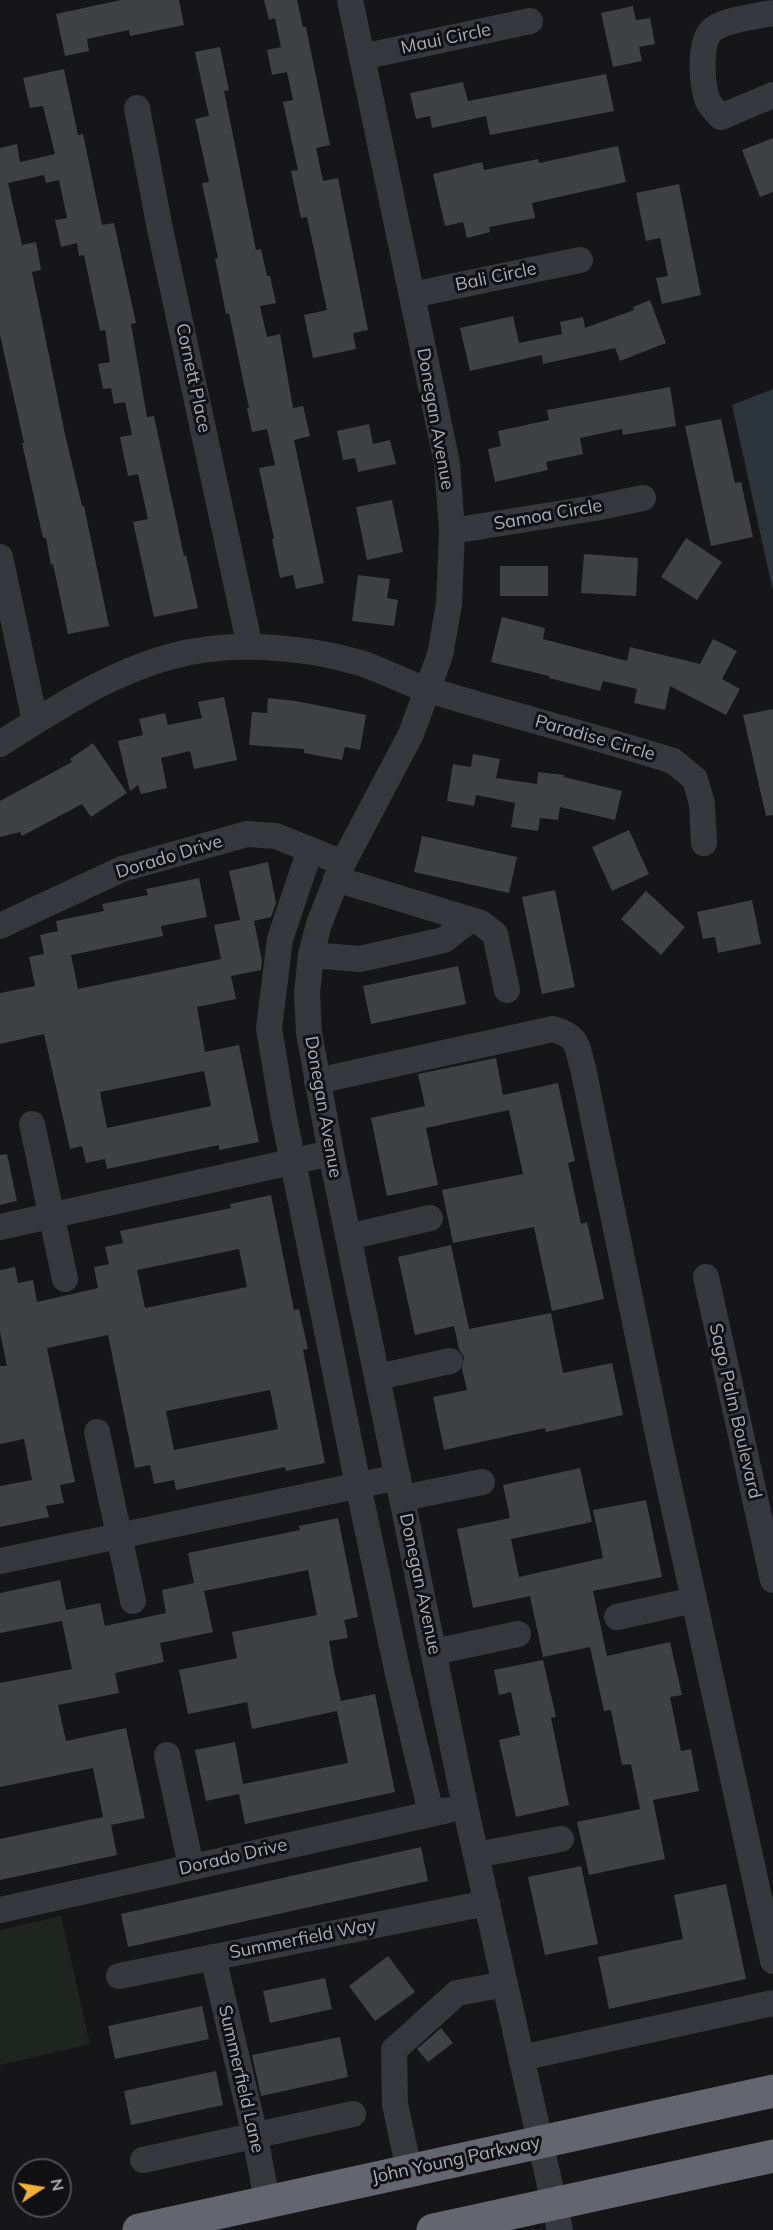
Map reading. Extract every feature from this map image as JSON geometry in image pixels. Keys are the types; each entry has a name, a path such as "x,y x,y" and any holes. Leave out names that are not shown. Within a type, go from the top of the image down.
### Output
{"highway":[{"name":"John Young Parkway","path":"138,2230 773,2091"},
{"path":"433,2230 557,2216 773,2156"}],"street":[{"name":"Donegan Avenue","path":"350,0 447,463 452,531 449,604 440,655 411,734 340,871 319,924 311,955 307,993 309,1033 331,1153 465,1806 557,2216"},
{"path":"773,13 722,24 711,32 705,44 702,64 707,101 721,117 773,95"},
{"name":"Maui Circle","path":"362,57 530,21"},
{"name":"Cornett Place","path":"137,108 160,228 250,647"},
{"name":"Bali Circle","path":"412,295 580,260"},
{"name":"Samoa Circle","path":"452,531 643,498"},
{"path":"0,557 35,721"},
{"name":"Paradise Circle","path":"0,744 89,689 169,656 200,650 250,647 308,651 359,663 426,690 673,761 695,779 702,804 704,843"},
{"name":"Dorado Drive","path":"0,926 122,869 247,834 276,836 310,850 340,871 481,923 495,934 507,990"},
{"path":"310,850 280,939 269,1028 293,1161 358,1485 398,1674 431,1813"},
{"path":"311,955 360,959 444,940 470,920"},
{"path":"317,1081 553,1029 570,1035 576,1043 773,1961"},
{"path":"32,1124 65,1279"},
{"path":"0,1227 331,1153"},
{"path":"348,1237 430,1218"},
{"name":"Sago Palm Boulevard","path":"706,1277 771,1565"},
{"path":"378,1377 450,1361"},
{"path":"97,1432 133,1601"},
{"path":"0,1561 358,1485 400,1487 482,1482"},
{"path":"617,1617 694,1600"},
{"path":"434,1652 518,1634"},
{"path":"167,1755 191,1866"},
{"name":"Dorado Drive","path":"0,1910 465,1806"},
{"path":"476,1855 561,1839"},
{"name":"Summerfield Way","path":"119,1976 487,1903"},
{"name":"Summerfield Lane","path":"213,1957 255,2136 267,2201"},
{"path":"409,2170 395,2104 394,2050 457,1994 505,1984"},
{"path":"521,2058 773,2003"},
{"path":"143,2160 353,2114"}],"shaded area":[{"path":"773,389 773,591 732,405"},
{"path":"61,1916 90,2044 0,2065 0,1930"}],"building":[{"path":"121,0 179,0 184,25 130,36 129,30 87,39 89,51 65,56 56,14"},
{"path":"264,0 297,0 303,27 306,27 330,145 316,148 323,181 338,178 368,330 353,333 356,349 313,358 304,315 327,310 307,217 301,218 291,171 298,170 283,102 293,100 287,72 272,75 267,50 281,47 275,18 269,20"},
{"path":"633,6 636,20 650,18 655,44 639,47 642,61 613,67 601,13"},
{"path":"220,47 229,90 224,91 256,250 261,249 276,303 260,306 267,337 280,334 293,408 303,406 310,436 294,440 324,583 296,589 293,575 280,578 259,468 275,465 267,429 252,432 229,313 226,314 215,258 218,258 202,183 209,182 195,119 209,116 195,52"},
{"path":"64,69 78,135 83,134 102,225 114,223 136,323 131,324 147,417 154,416 184,556 186,555 198,608 154,617 133,522 148,519 138,474 128,476 120,437 132,435 125,402 114,404 111,388 103,389 98,364 110,362 105,330 100,331 84,255 79,256 77,243 61,247 55,220 67,218 59,180 46,183 44,175 8,183 22,245 36,242 41,270 32,272 65,434 82,506 84,506 109,626 68,634 53,564 51,565 46,538 43,538 0,335 0,148 17,144 20,162 55,154 43,106 30,108 23,78"},
{"path":"606,74 614,111 490,135 486,116 432,128 430,116 416,119 410,93 463,82 468,101"},
{"path":"773,138 773,192 760,197 742,150"},
{"path":"618,146 626,182 532,203 535,218 489,227 490,232 467,238 463,222 445,226 433,174 482,162 484,170 538,159 539,163"},
{"path":"679,184 701,295 662,304 656,278 668,276 660,238 646,241 636,193"},
{"path":"650,300 666,343 620,361 615,348 543,364 542,355 470,371 460,328 513,316 519,343 562,334 560,322 583,317 585,328 634,310 633,307"},
{"path":"670,387 676,426 623,435 622,429 580,438 583,454 546,462 548,470 495,482 488,449 501,446 498,431 549,420 547,410"},
{"path":"721,419 735,483 741,482 753,537 711,546 685,426"},
{"path":"369,424 373,444 390,440 396,464 358,472 355,458 343,460 337,431"},
{"path":"392,500 403,552 367,560 356,507"},
{"path":"686,538 722,562 697,600 661,577"},
{"path":"584,554 638,558 636,596 581,593"},
{"path":"500,566 548,566 548,596 500,596"},
{"path":"358,575 390,579 387,598 398,600 394,626 352,621"},
{"path":"502,617 545,628 543,639 627,661 630,647 700,664 713,639 737,651 722,679 740,689 726,715 670,686 665,710 634,703 637,689 603,681 600,691 491,662"},
{"path":"224,697 237,760 194,769 190,751 161,758 167,788 141,794 138,785 130,791 118,741 143,735 139,719 165,713 168,725 202,718 198,702"},
{"path":"268,698 296,701 366,715 360,750 345,747 342,760 304,753 304,749 249,745 252,712 267,713"},
{"path":"773,709 773,815 766,816 743,715"},
{"path":"93,743 127,793 91,817 82,804 22,836 20,832 0,837 0,801 72,762 70,759"},
{"path":"473,754 500,759 496,778 537,784 538,772 564,775 564,777 622,791 615,820 560,807 558,820 540,818 538,831 511,827 515,803 476,795 474,806 447,801 453,764 471,767"},
{"path":"629,830 649,874 612,891 592,847"},
{"path":"422,836 517,857 509,893 414,872"},
{"path":"268,862 276,903 271,917 254,921 262,961 261,970 231,976 236,999 197,1007 205,1052 239,1045 259,1142 219,1150 219,1145 107,1169 105,1159 86,1163 82,1146 70,1149 44,1034 0,1044 0,993 35,986 29,957 44,954 40,935 58,931 56,921 104,911 102,904 148,895 146,889 199,878 207,917 161,926 163,936 71,955 78,989 221,959 214,925 240,920 229,871","holes":["204,1071 211,1106 107,1128 100,1092"]},
{"path":"555,890 575,987 542,994 522,897"},
{"path":"646,891 685,927 661,955 621,919"},
{"path":"752,900 761,944 718,953 715,937 703,939 697,912"},
{"path":"458,966 466,1004 371,1024 363,986"},
{"path":"496,1058 503,1095 558,1083 575,1161 568,1163 581,1224 587,1222 604,1299 552,1311 534,1227 453,1243 442,1190 523,1174 509,1110 426,1128 438,1185 387,1196 371,1118 425,1106 418,1074"},
{"path":"7,1154 17,1201 0,1205 0,1155"},
{"path":"271,1195 294,1310 299,1309 308,1349 303,1350 325,1463 286,1471 285,1467 176,1490 174,1480 154,1484 150,1465 135,1468 108,1335 47,1348 75,1482 60,1485 64,1503 46,1506 49,1517 0,1527 0,1486 32,1480 24,1439 0,1444 0,1366 7,1366 0,1332 0,1270 15,1267 18,1283 33,1280 37,1302 98,1288 94,1267 109,1264 105,1247 123,1243 120,1231 231,1208 230,1204","holes":["239,1249 247,1287 145,1308 137,1270","270,1390 278,1429 174,1450 166,1411"]},
{"path":"451,1245 469,1329 551,1313 563,1373 612,1363 623,1415 546,1432 545,1428 444,1450 433,1397 467,1390 462,1369 464,1357 459,1349 454,1326 415,1335 398,1257"},
{"path":"580,1468 592,1522 511,1539 519,1577 603,1558 593,1510 646,1500 662,1577 593,1591 607,1656 670,1642 682,1695 670,1697 681,1751 691,1749 699,1791 653,1800 665,1859 589,1875 577,1822 640,1809 631,1764 622,1765 611,1710 604,1711 590,1647 543,1657 530,1596 473,1608 457,1529 510,1518 503,1485"},
{"path":"338,1518 358,1617 344,1620 348,1638 329,1641 334,1670 341,1701 375,1694 395,1792 245,1824 239,1794 206,1801 195,1750 235,1742 243,1784 348,1763 337,1711 252,1729 247,1702 188,1714 179,1670 237,1658 232,1632 317,1615 308,1570 204,1591 213,1632 160,1643 164,1662 115,1673 119,1693 58,1705 66,1741 126,1728 145,1818 111,1825 117,1855 0,1880 0,1839 103,1817 93,1768 0,1787 0,1683 72,1669 62,1621 0,1633 0,1593 60,1580 66,1610 100,1603 105,1626 166,1613 162,1590 194,1583 188,1553 300,1530 299,1526"},
{"path":"543,1660 556,1717 551,1718 569,1805 516,1817 499,1740 520,1735 511,1692 499,1695 494,1670"},
{"path":"421,1847 428,1881 128,1947 121,1914"},
{"path":"581,1866 598,1944 545,1955 528,1877"},
{"path":"726,1884 746,1979 609,2009 598,1957 683,1939 674,1895"},
{"path":"388,1956 415,1992 375,2021 349,1986"},
{"path":"325,1978 332,2009 270,2023 263,1991"},
{"path":"202,2006 209,2039 115,2059 108,2026"},
{"path":"441,2028 453,2043 428,2062 417,2049"},
{"path":"340,2037 348,2077 261,2096 252,2055"},
{"path":"216,2071 223,2105 131,2125 124,2091"}]}
